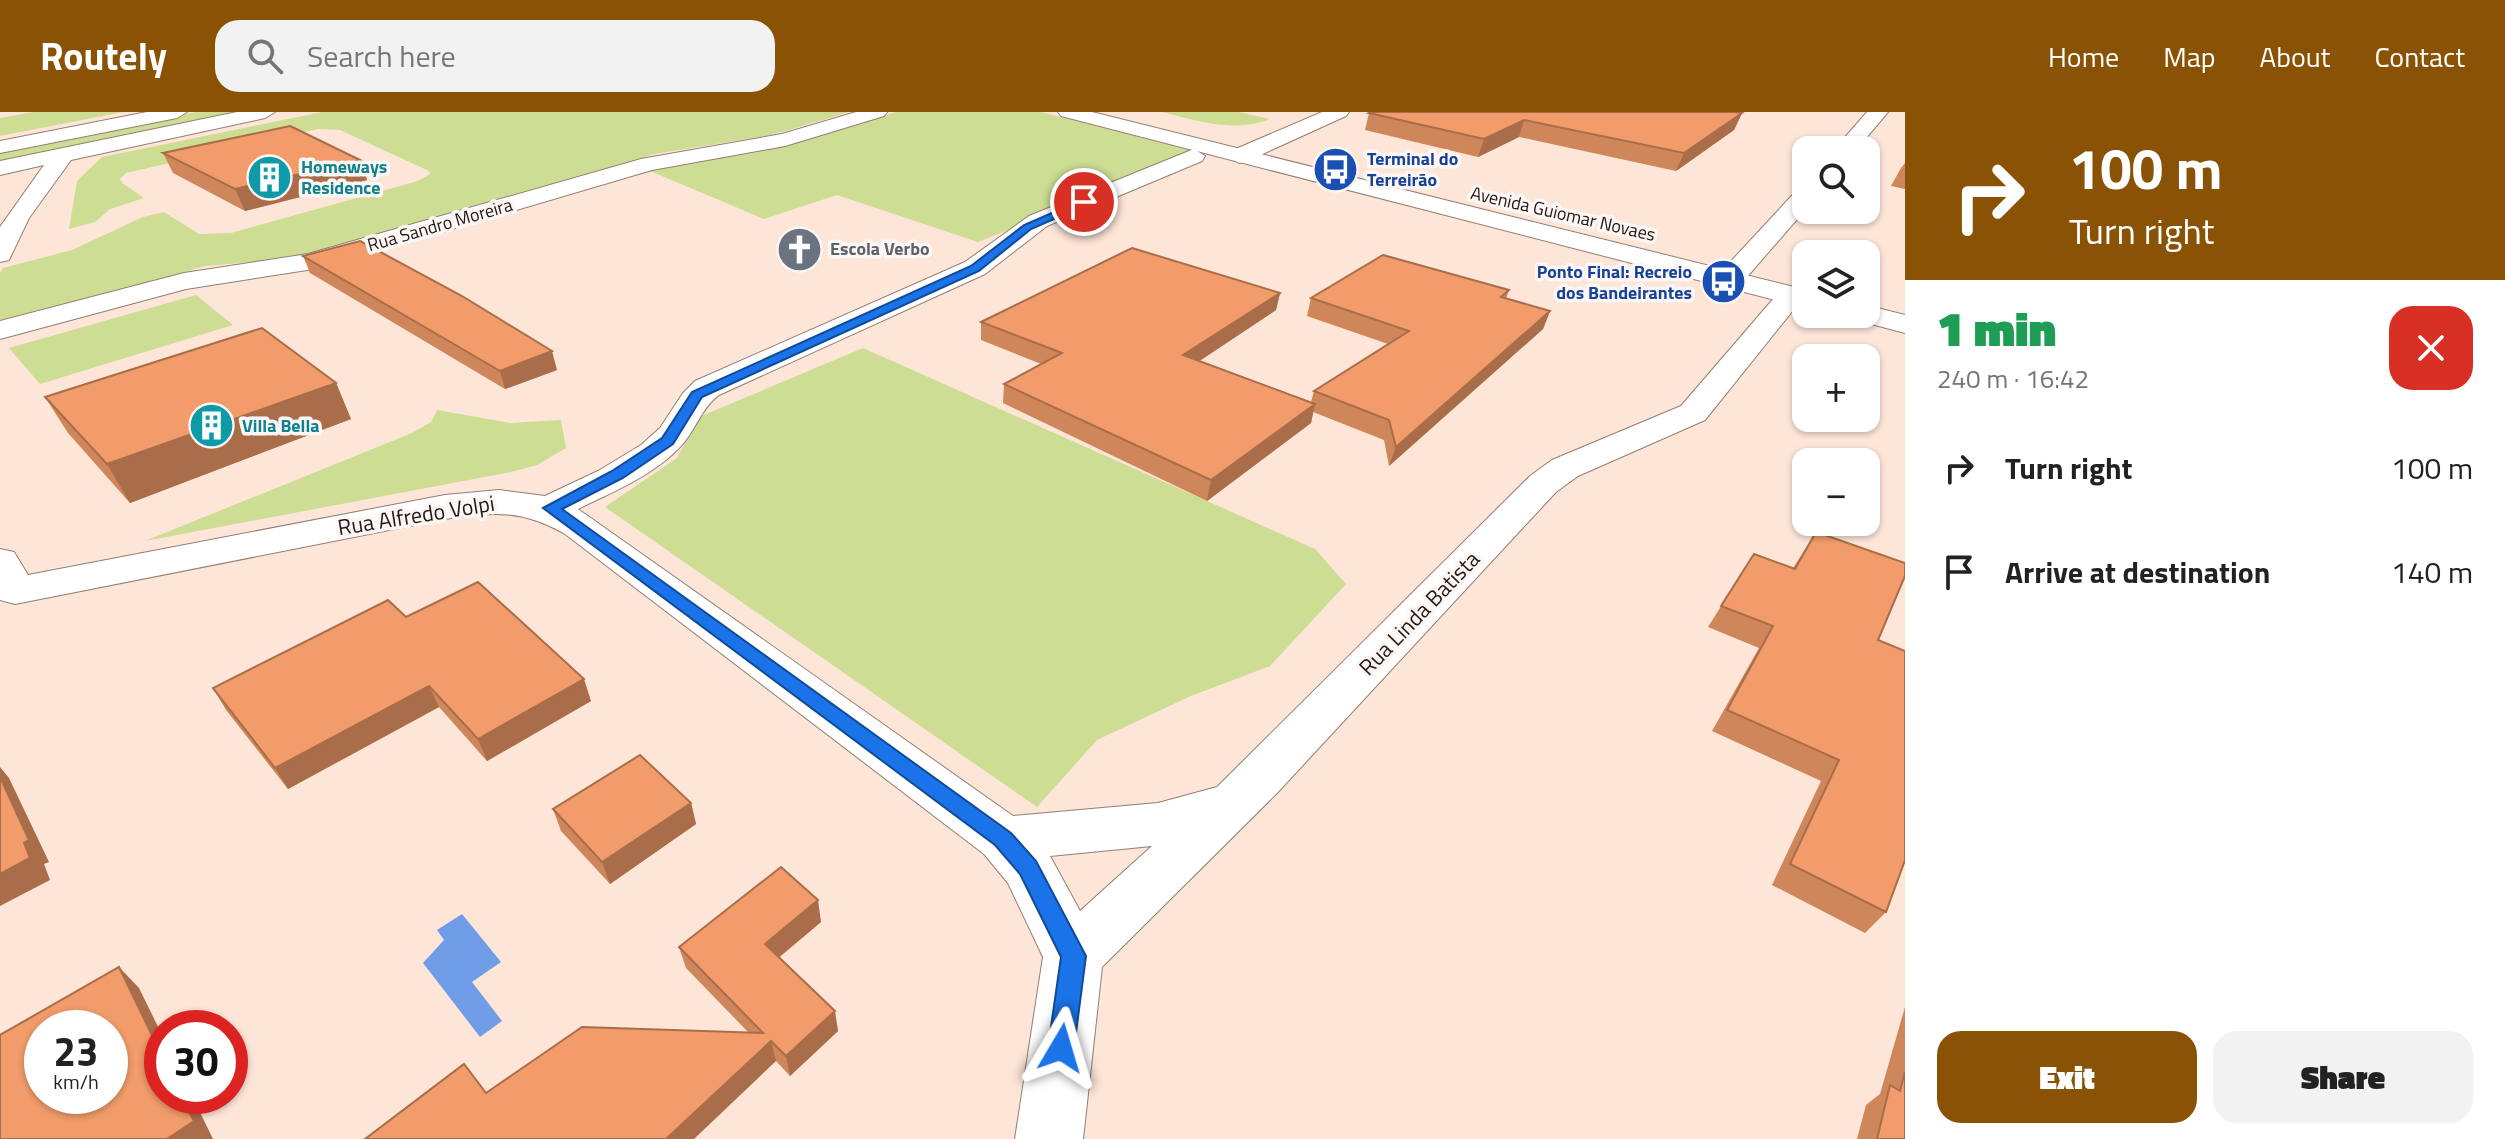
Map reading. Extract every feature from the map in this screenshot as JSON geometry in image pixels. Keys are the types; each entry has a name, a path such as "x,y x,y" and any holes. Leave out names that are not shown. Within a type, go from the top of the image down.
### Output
{"main road":[{"path":"0,147 177,112"},
{"path":"0,168 265,112"},
{"name":"Rua Sandro Moreira","path":"0,330 184,281 311,262 649,164 785,140 877,112"},
{"name":"Avenida Guiomar Novaes","path":"1068,112 1730,279 1789,289"},
{"name":"Avenida Guiomar Novaes","path":"1134,112 1609,225"},
{"path":"1239,156 1339,112"},
{"path":"1857,136 1878,112"},
{"path":"0,254 8,219 63,155"},
{"path":"551,508 617,475 668,441 696,394 975,268 1038,221 1194,156"},
{"path":"1730,279 1792,210"},
{"path":"1718,250 1749,258 1789,289"},
{"name":"Rua Linda Batista","path":"1073,956 1233,803 1543,484 1565,468 1693,413 1789,289"},
{"path":"1880,305 1905,324"},
{"name":"Rua Alfredo Volpi","path":"5,587 445,507 525,501 551,508 1003,839 1028,868 1073,956"},
{"path":"1003,839 1158,824 1233,803"},
{"path":"1049,1139 1073,956"}],"green space":[{"path":"34,112 123,112 0,136 0,118"},
{"path":"197,112 234,112 0,161 0,151"},
{"path":"322,112 849,112 772,135 655,154 291,259 205,266 0,325 0,273 3,268 72,250 143,217 164,212 199,234 231,233 418,181 430,174 340,130 318,129 126,173 120,179 122,183 144,198 110,209 95,222 69,229 77,181 102,157"},
{"path":"896,112 1041,112 1198,152 978,242 837,195 764,219 650,171 793,144"},
{"path":"1162,112 1239,112 1270,119 1230,125"},
{"path":"196,295 233,325 40,384 9,348"},
{"path":"863,348 1315,549 1346,584 1270,666 1191,696 1097,740 1037,807 605,507 677,458 699,417"},
{"path":"437,410 510,423 561,420 566,448 537,465 511,472 145,541 412,433 431,422"}],"water":[{"path":"462,914 501,962 472,982 502,1021 480,1037 423,963 444,940 437,930"}],"building":[{"path":"1369,113 1742,113 1684,153 1524,120 1484,139"},
{"path":"290,126 360,160 235,189 163,153"},
{"path":"360,241 462,296 552,351 500,371 303,256"},
{"path":"1132,248 1280,293 1183,355 1315,404 1211,480 1004,384 1062,353 981,322"},
{"path":"1383,255 1509,290 1501,297 1550,311 1396,447 1389,420 1314,391 1409,331 1311,298"},
{"path":"262,328 336,383 107,464 45,397"},
{"path":"1814,536 1827,536 1905,563 1905,576 1878,640 1905,651 1905,860 1886,912 1790,864 1839,760 1727,710 1773,626 1721,606 1754,554 1795,569"},
{"path":"478,582 584,679 478,739 429,686 275,768 213,688 388,600 406,617"},
{"path":"640,755 691,803 602,862 553,809"},
{"path":"0,777 29,840 24,843 30,858 0,874"},
{"path":"781,867 818,900 765,944 835,1011 786,1056 771,1041 666,1139 365,1139 464,1064 486,1093 582,1027 763,1033 679,947"},
{"path":"119,967 144,1019 144,1114 190,1114 194,1121 167,1139 0,1139 0,1035 24,1021 24,1114 128,1114 128,1010 44,1010"},
{"path":"1905,1072 1905,1139 1877,1139 1890,1085 1900,1091"}],"place":[{"name":"Terminal do Terreirão","path":"1336,169"},
{"name":"Homeways Residence","path":"270,177"},
{"name":"Escola Verbo","path":"799,249"},
{"name":"Ponto Final: Recreio dos Bandeirantes","path":"1723,282"},
{"name":"Villa Bella","path":"211,426"}],"route":[{"path":"1061,1048 1073,956 1028,868 1003,839 551,508 617,475 668,441 696,394 975,268 988,261 1028,227 1084,202"}]}
